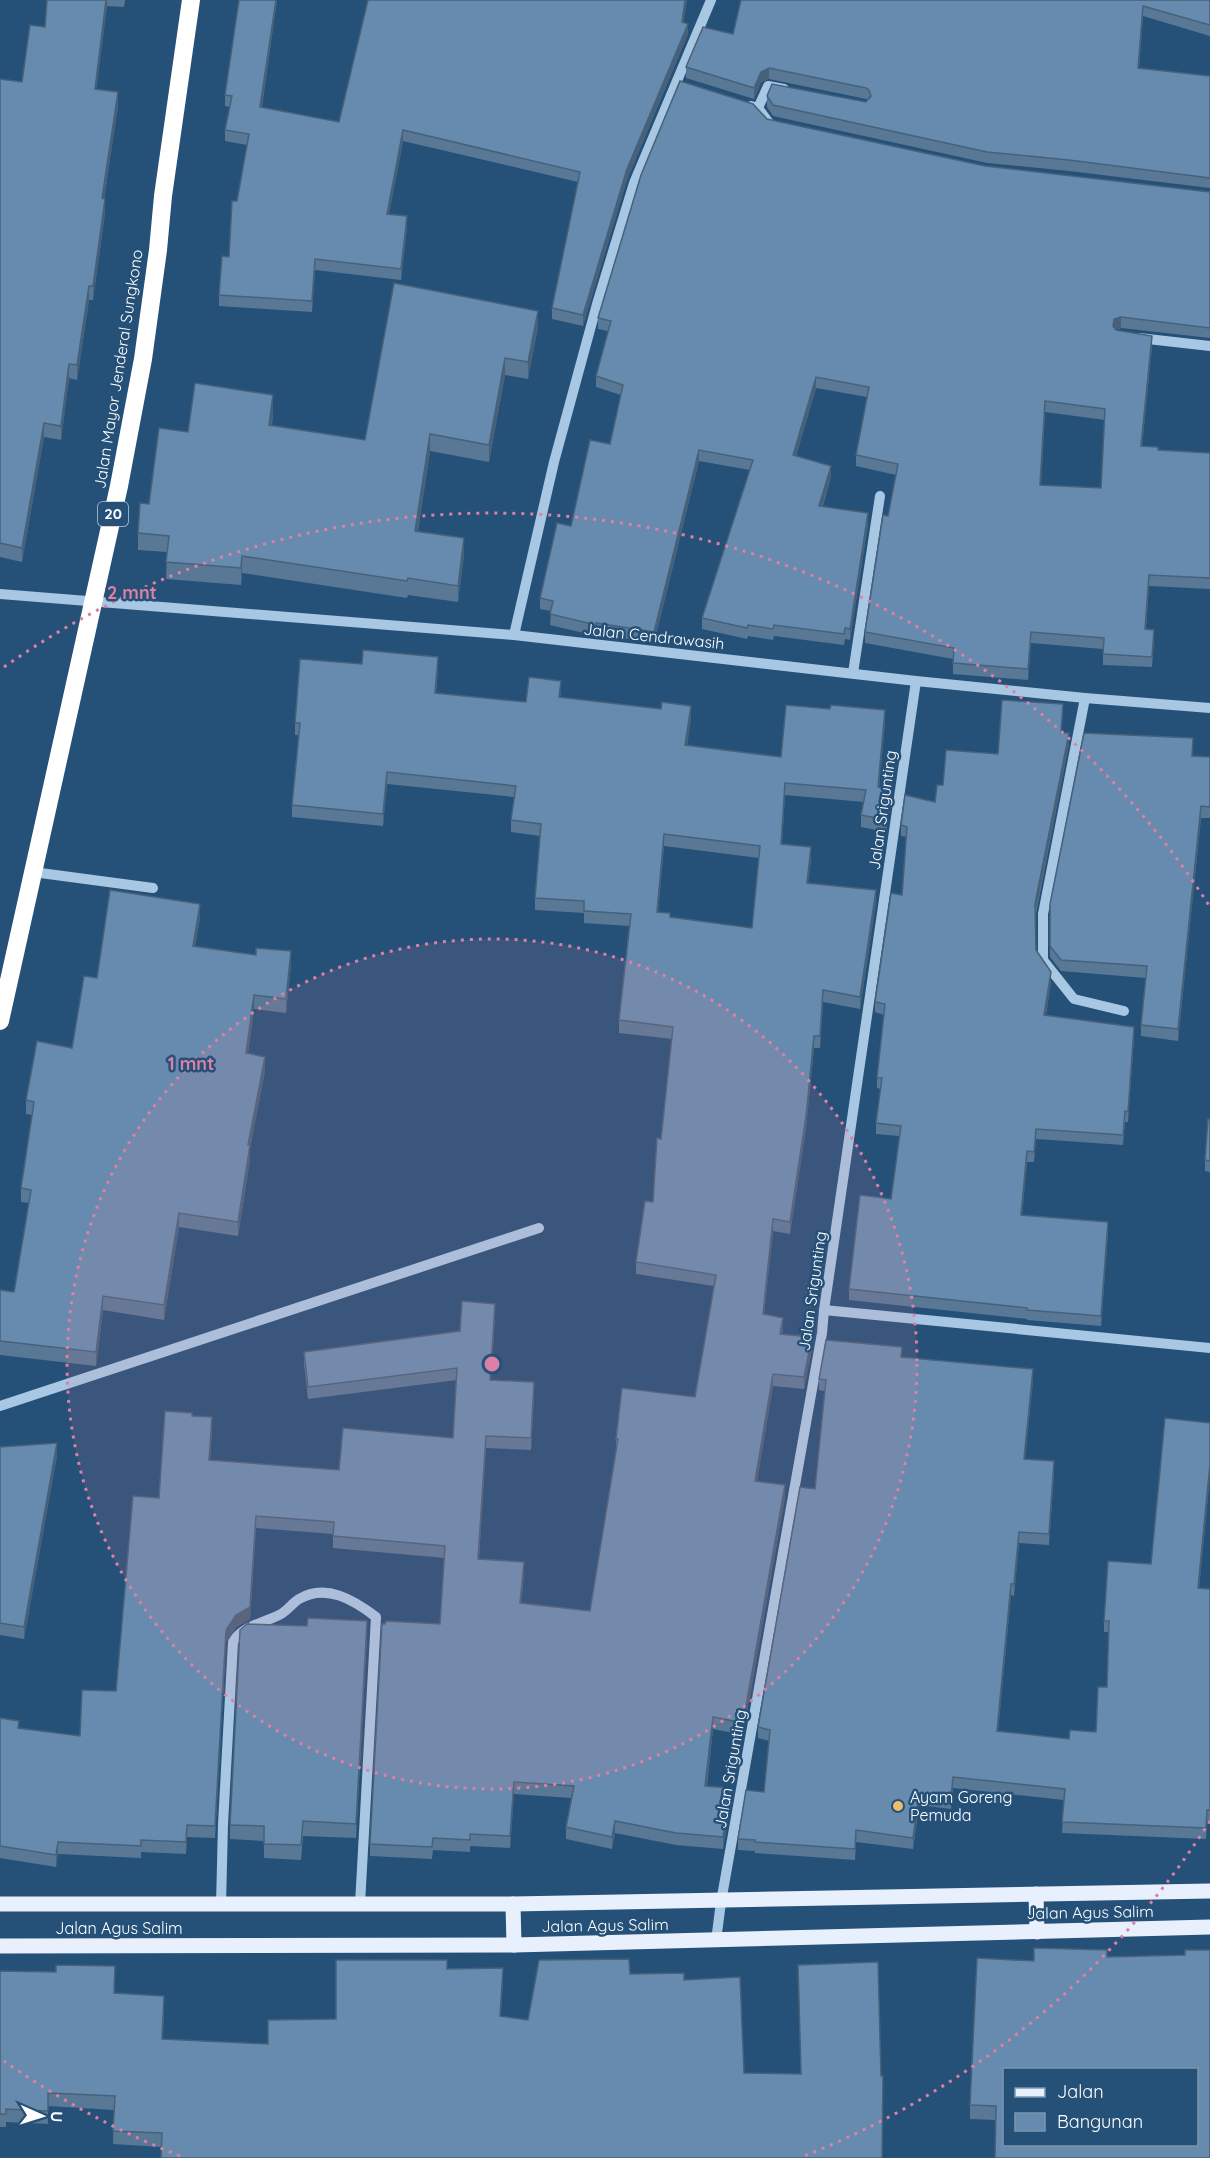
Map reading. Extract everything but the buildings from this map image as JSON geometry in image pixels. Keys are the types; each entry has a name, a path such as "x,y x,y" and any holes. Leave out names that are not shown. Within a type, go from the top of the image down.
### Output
{"highway":[{"name":"Jalan Mayor Jenderal Sungkono","path":"0,1021 119,486 142,359 191,0"}],"main road":[{"path":"0,1904 721,1902 1210,1891"},
{"path":"1036,1894 1036,1932"},
{"path":"513,1904 513,1945"},
{"name":"Jalan Agus Salim","path":"0,1946 513,1945 1210,1927"}],"street":[{"path":"514,635 554,462 633,183 682,85 711,0"},
{"path":"758,108 768,86 800,93"},
{"path":"738,102 758,108 769,123 780,125"},
{"path":"1131,337 1210,346"},
{"path":"853,674 880,496"},
{"name":"Jalan Cendrawasih","path":"0,594 514,635 916,681 1210,708"},
{"name":"Jalan Srigunting","path":"716,1941 822,1333 916,681"},
{"path":"1085,698 1043,914 1043,960 1074,999 1124,1011"},
{"path":"33,872 153,888"},
{"path":"0,1406 539,1228"},
{"path":"824,1314 1210,1348"},
{"path":"221,1904 233,1642 236,1635 243,1631 284,1614 298,1599 323,1591 355,1602 376,1617 360,1904"}],"place":[{"name":"Ayam Goreng Pemuda","path":"898,1806"}]}
